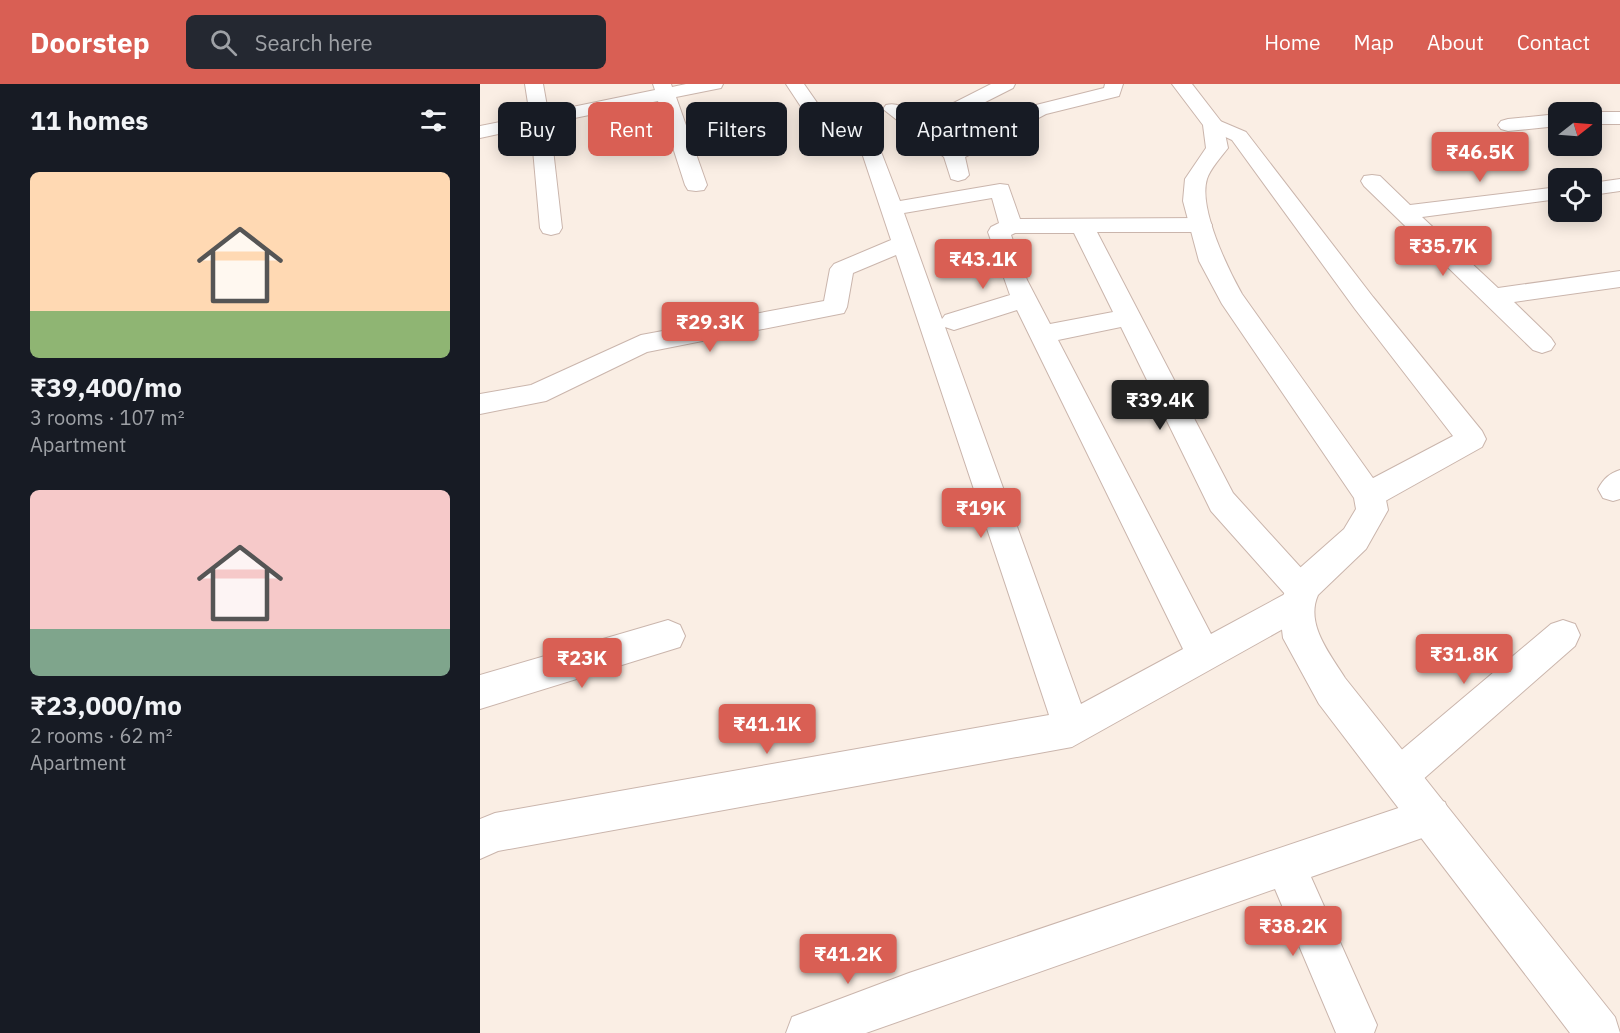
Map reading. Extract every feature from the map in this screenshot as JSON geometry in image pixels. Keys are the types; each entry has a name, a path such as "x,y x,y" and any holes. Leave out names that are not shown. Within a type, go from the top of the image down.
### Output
{"street":[{"path":"534,84 537,102"},
{"path":"576,111 664,89 714,84"},
{"path":"795,84 807,102"},
{"path":"970,102 1006,84"},
{"path":"1039,110 1112,92 1114,84"},
{"path":"1182,84 1213,124 1239,136 1357,293 1472,439 1369,495"},
{"path":"664,89 696,185"},
{"path":"884,114 896,100 898,102"},
{"path":"1602,118 1620,118"},
{"path":"1508,125 1548,121"},
{"path":"1213,124 1217,148 1196,179 1194,201 1211,261 1231,298 1369,495 1372,510 1355,539 1305,585 1299,598 1301,638 1332,691 1599,1033"},
{"path":"480,132 498,128"},
{"path":"544,156 551,228"},
{"path":"873,156 1072,729"},
{"path":"954,156 963,196"},
{"path":"1372,181 1542,344"},
{"path":"1602,188 1620,185"},
{"path":"892,209 1000,190 1011,226"},
{"path":"1406,212 1548,194"},
{"path":"1201,225 1011,226 999,232 1024,299 1204,656"},
{"path":"1082,226 1222,502 1299,598"},
{"path":"480,404 536,394 641,344 835,307 842,269 903,243"},
{"path":"1494,297 1620,279"},
{"path":"954,321 1024,299"},
{"path":"1042,335 1128,317"},
{"path":"480,839 495,832 1072,729 1204,656 1299,598"},
{"path":"1399,776 1563,635"},
{"path":"480,692 668,636"},
{"path":"808,1033 909,995 1431,816"},
{"path":"1285,866 1355,1025"}]}
